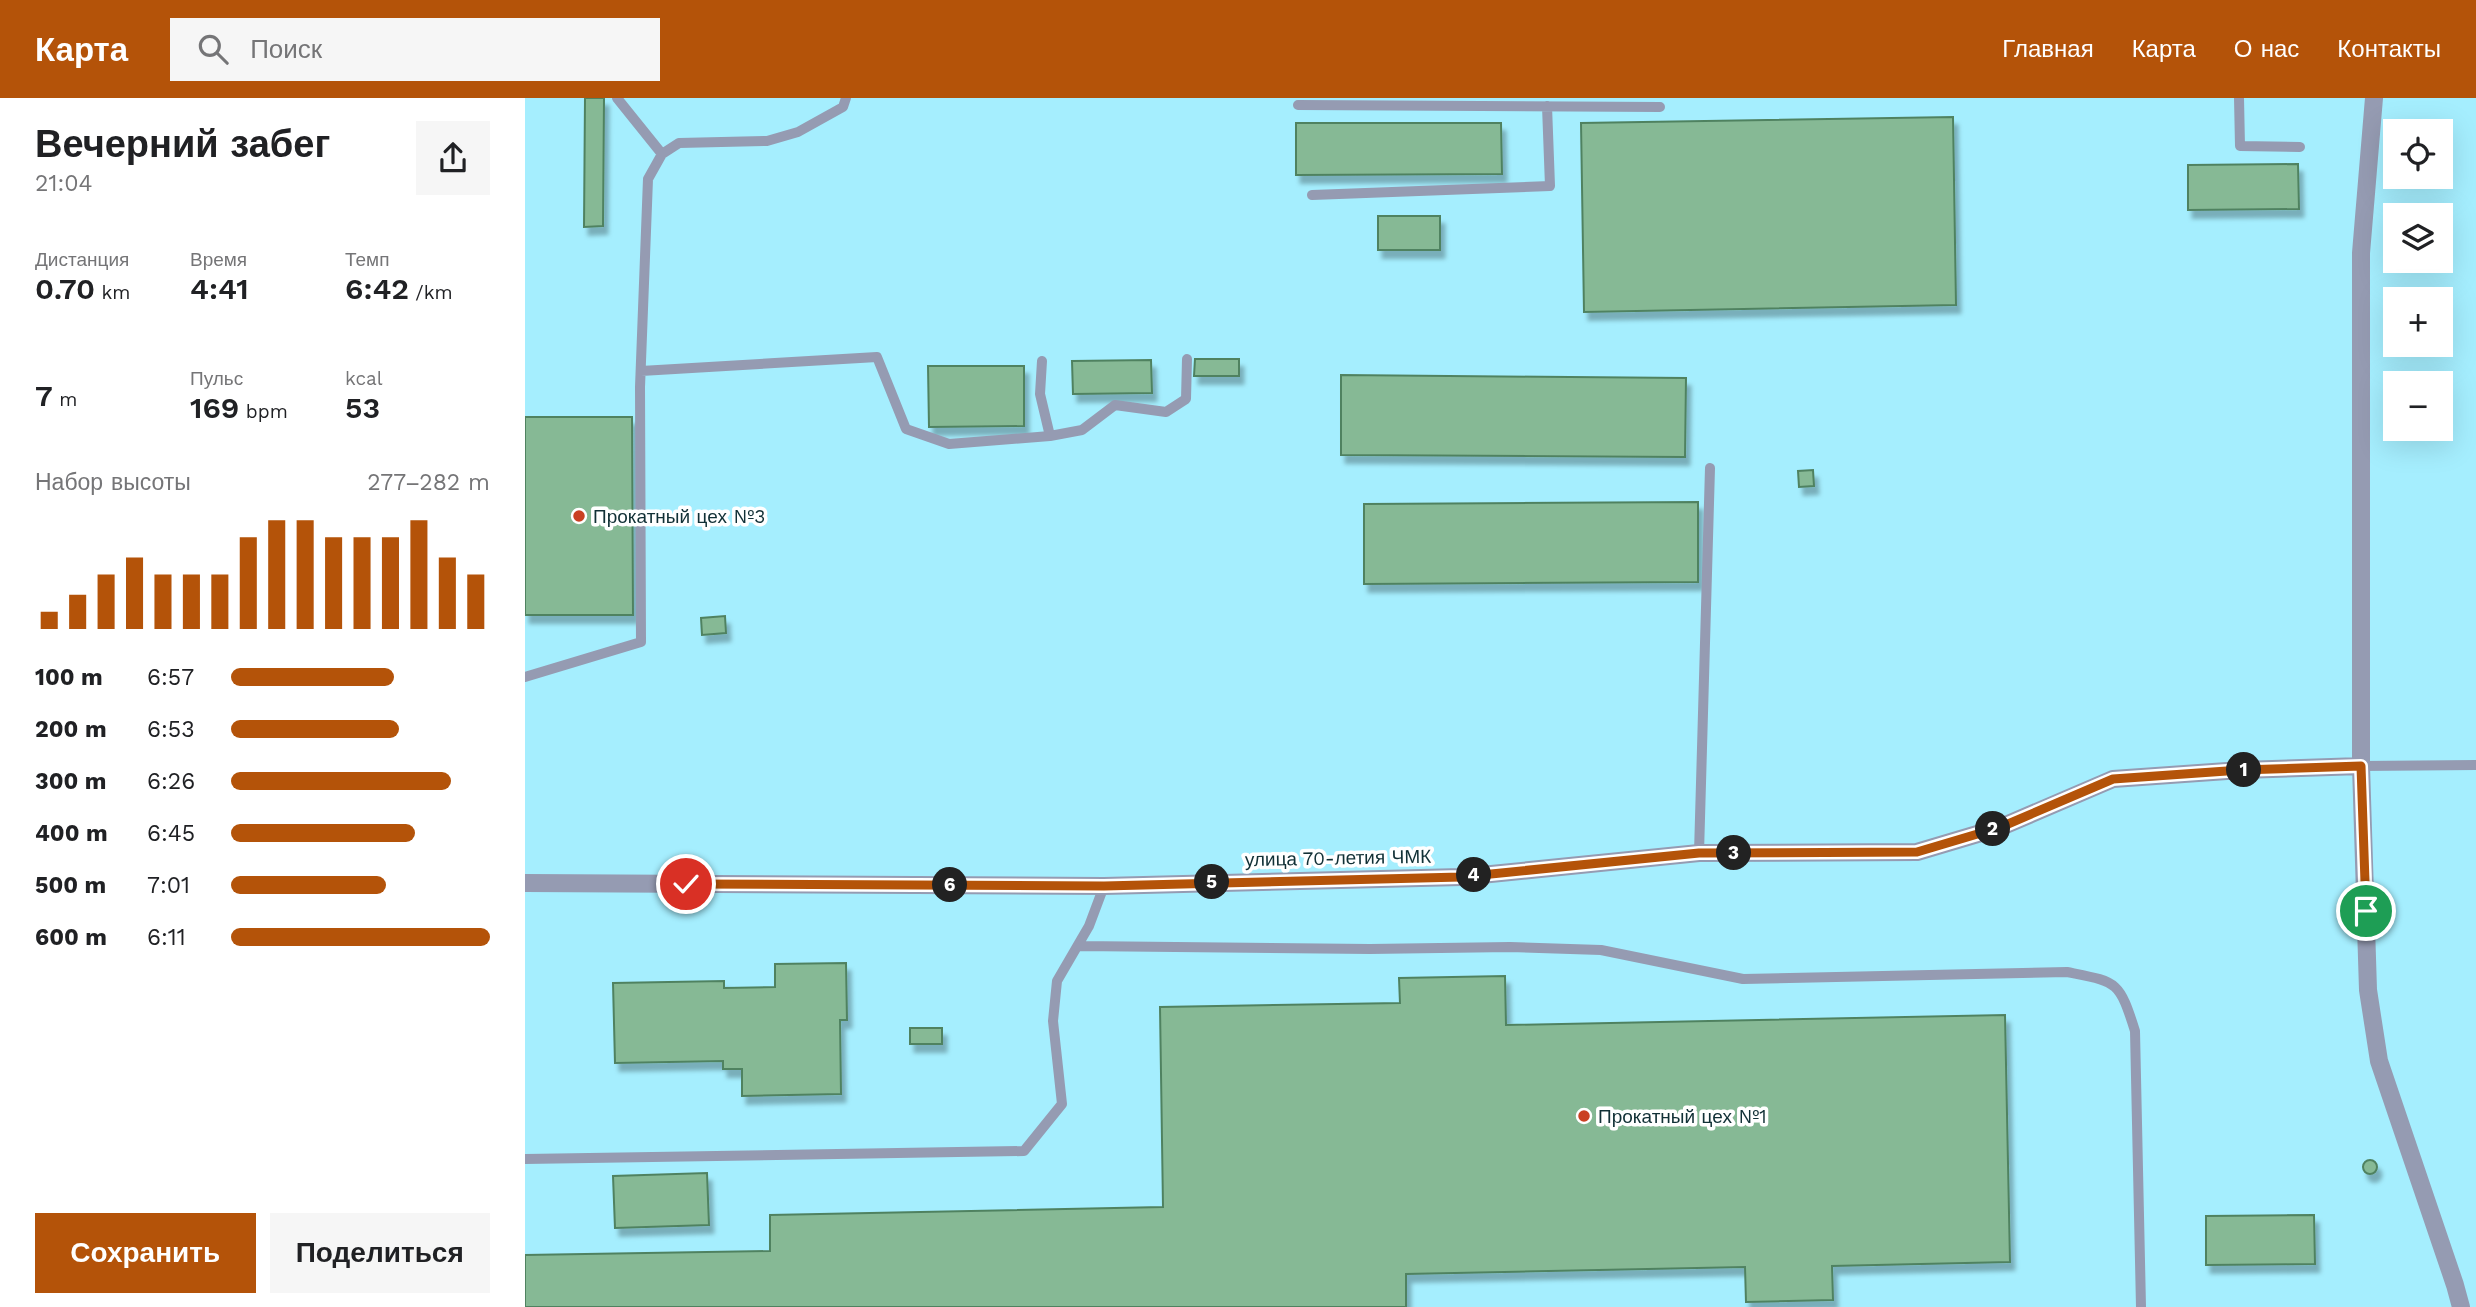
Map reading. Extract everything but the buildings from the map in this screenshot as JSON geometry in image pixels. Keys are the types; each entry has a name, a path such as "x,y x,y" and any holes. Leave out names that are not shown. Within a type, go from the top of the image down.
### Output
{"street":[{"path":"2374,98 2361,253 2361,766 2368,990 2379,1061 2461,1307"},
{"name":"улица 70-летия ЧМК","path":"525,883 1104,886 1461,877 1699,853 1917,852 2001,827 2113,779 2361,766"}],"lane":[{"path":"617,98 662,154"},
{"path":"525,677 641,642 641,371 648,179 662,154 679,143 767,141 798,132 843,107 846,98"},
{"path":"2239,98 2240,146 2300,147"},
{"path":"1298,105 1461,102 1660,107"},
{"path":"1312,195 1550,186 1547,106"},
{"path":"641,371 877,358 906,429 949,444 1051,436 1082,430 1115,405 1166,412 1186,399 1187,359"},
{"path":"1042,361 1040,394 1051,436"},
{"path":"1699,853 1710,468"},
{"path":"2361,766 2476,765"},
{"path":"525,1159 1024,1151 1062,1104 1053,1021 1057,981 1089,926 1104,886"},
{"path":"1079,946 1370,949 1510,947 1601,950 1743,979 2067,972 2106,980 2117,986 2135,1031 2141,1307"}],"place":[{"name":"Прокатный цех №3","path":"579,516"},
{"name":"Прокатный цех №1","path":"1584,1116"}],"route":[{"path":"686,884 1104,886 1461,877 1699,853 1917,852 2001,827 2113,779 2241,770 2361,766 2366,911"}]}
